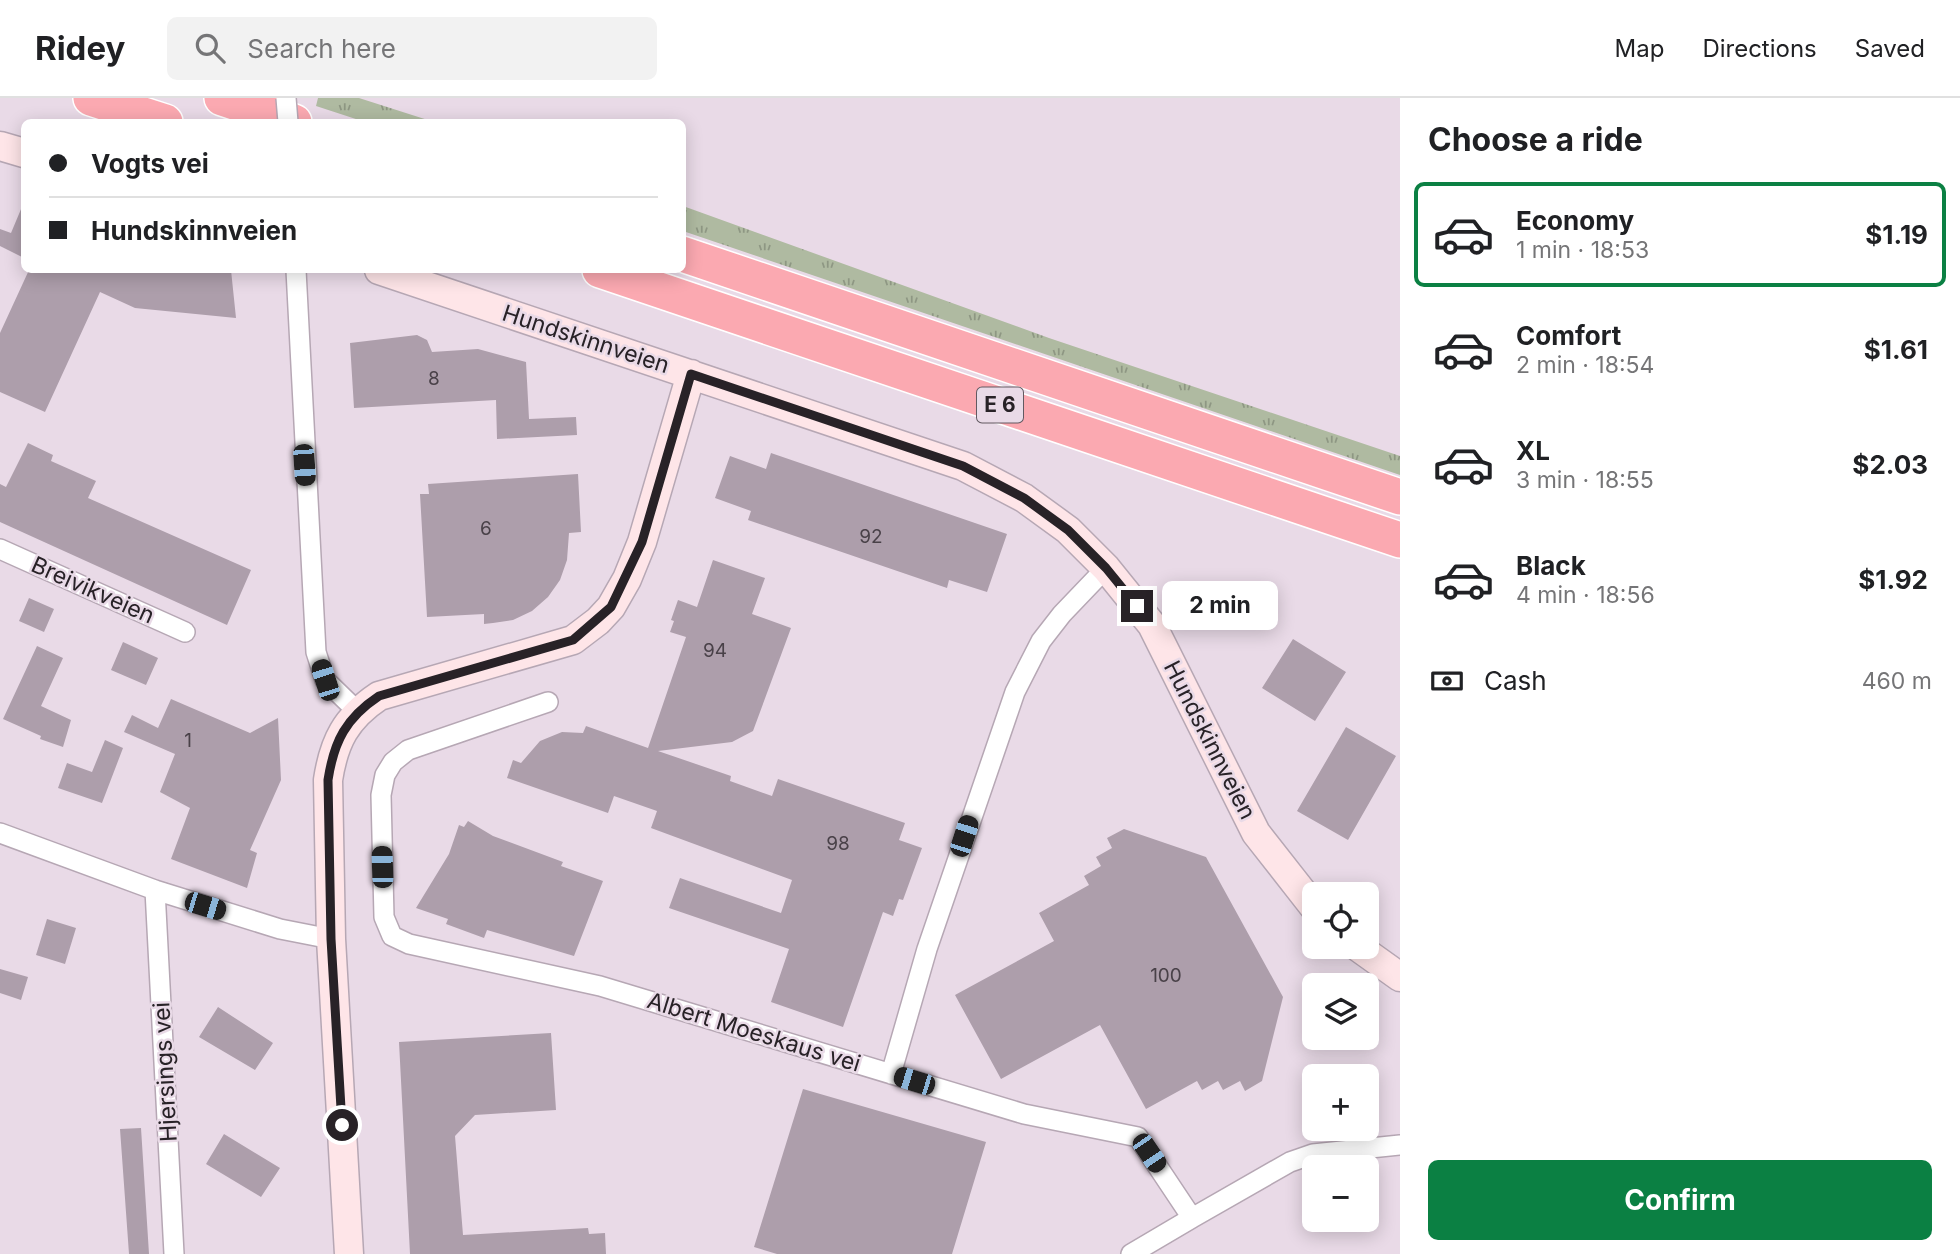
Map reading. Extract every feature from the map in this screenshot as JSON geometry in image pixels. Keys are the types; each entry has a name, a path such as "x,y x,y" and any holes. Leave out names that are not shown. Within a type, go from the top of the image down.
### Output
{"highway":[{"path":"91,98 156,119"},
{"path":"222,98 285,119"},
{"name":"E 6","path":"686,255 1400,497"},
{"name":"E 6","path":"609,273 1400,540"}],"street":[{"path":"286,98 288,119"},
{"path":"0,146 21,152"},
{"path":"296,273 316,652 325,680 357,711"},
{"name":"Hundskinnveien","path":"388,273 963,466 1024,498 1068,530 1106,568 1152,625 1256,833 1302,892"},
{"path":"349,1254 331,939 328,780 332,756 357,711 379,696 573,640 598,621 611,607 627,579 642,542 691,374"},
{"name":"Breivikveien","path":"0,549 185,632"},
{"path":"891,1074 927,949 1015,692 1041,641 1062,614 1106,568"},
{"name":"Albert Moeskaus vei","path":"548,702 408,750 393,762 383,785 380,818 384,917 392,936 409,944 644,998 1024,1114 1138,1137 1192,1218"},
{"path":"0,833 155,890 280,929 331,939"},
{"name":"Hjersings vei","path":"155,890 174,1254"},
{"path":"1375,959 1400,977"},
{"path":"1131,1254 1290,1162 1313,1154 1400,1145"}],"green space":[{"path":"318,98 359,98 425,119 356,119 316,106"},
{"path":"686,207 1049,338 1400,456 1400,475 686,232"}],"building":[{"path":"21,209 21,256 0,246 0,229 11,233"},
{"path":"28,273 231,273 236,318 135,308 100,292 45,412 0,392 0,333"},
{"path":"417,335 427,340 432,352 478,349 526,362 529,419 576,417 577,435 497,439 496,400 354,408 350,343"},
{"path":"28,443 53,455 51,461 96,481 88,498 251,570 227,625 0,522 0,484 6,487"},
{"path":"771,453 1007,534 987,592 949,580 947,588 748,520 751,511 715,498 730,456 766,469"},
{"path":"578,474 581,532 569,533 567,560 560,580 548,597 532,611 513,620 484,624 484,614 427,617 420,494 429,494 428,484"},
{"path":"713,560 765,578 752,614 791,628 753,731 732,742 658,751 731,776 730,781 772,796 778,779 905,823 899,840 922,848 903,900 899,899 893,916 883,912 843,1027 771,1002 789,949 669,908 680,878 781,913 792,880 651,828 657,811 614,796 608,813 507,778 513,760 521,763 540,741 562,732 583,733 586,726 648,748 686,637 670,632 674,621 671,620 678,600 697,607"},
{"path":"29,598 54,609 44,632 19,621"},
{"path":"1293,639 1346,672 1315,721 1262,688"},
{"path":"123,642 158,658 146,685 111,670"},
{"path":"37,646 63,658 41,706 71,720 63,747 40,739 41,736 3,719"},
{"path":"171,699 250,733 278,718 281,780 250,850 257,853 247,888 171,859 190,808 160,792 175,754 124,732 132,715 158,728"},
{"path":"1346,727 1396,756 1348,840 1297,811"},
{"path":"105,740 123,748 102,803 58,788 67,763 92,772"},
{"path":"468,821 493,836 563,862 561,866 603,881 574,956 487,930 484,938 446,924 448,919 416,908 449,854 459,825 464,827"},
{"path":"1124,829 1206,857 1283,997 1262,1081 1245,1091 1240,1081 1223,1090 1218,1081 1202,1090 1197,1081 1146,1109 1100,1025 1001,1079 955,995 1054,941 1039,913 1089,885 1084,876 1101,866 1096,857 1112,848 1107,838"},
{"path":"47,919 76,928 65,964 36,955"},
{"path":"0,969 28,977 21,1000 0,993"},
{"path":"218,1007 273,1043 255,1070 199,1037"},
{"path":"551,1033 556,1110 475,1115 455,1136 463,1235 588,1228 589,1234 605,1233 606,1254 410,1254 399,1042"},
{"path":"803,1089 986,1142 952,1254 777,1254 754,1247"},
{"path":"141,1128 149,1254 129,1254 120,1129"},
{"path":"224,1134 280,1168 261,1197 206,1164"}],"route":[{"path":"342,1125 331,939 328,780 332,756 341,736 357,711 379,696 573,640 598,621 611,607 627,579 642,542 691,374 963,466 1024,498 1068,530 1106,568 1137,606"}]}
